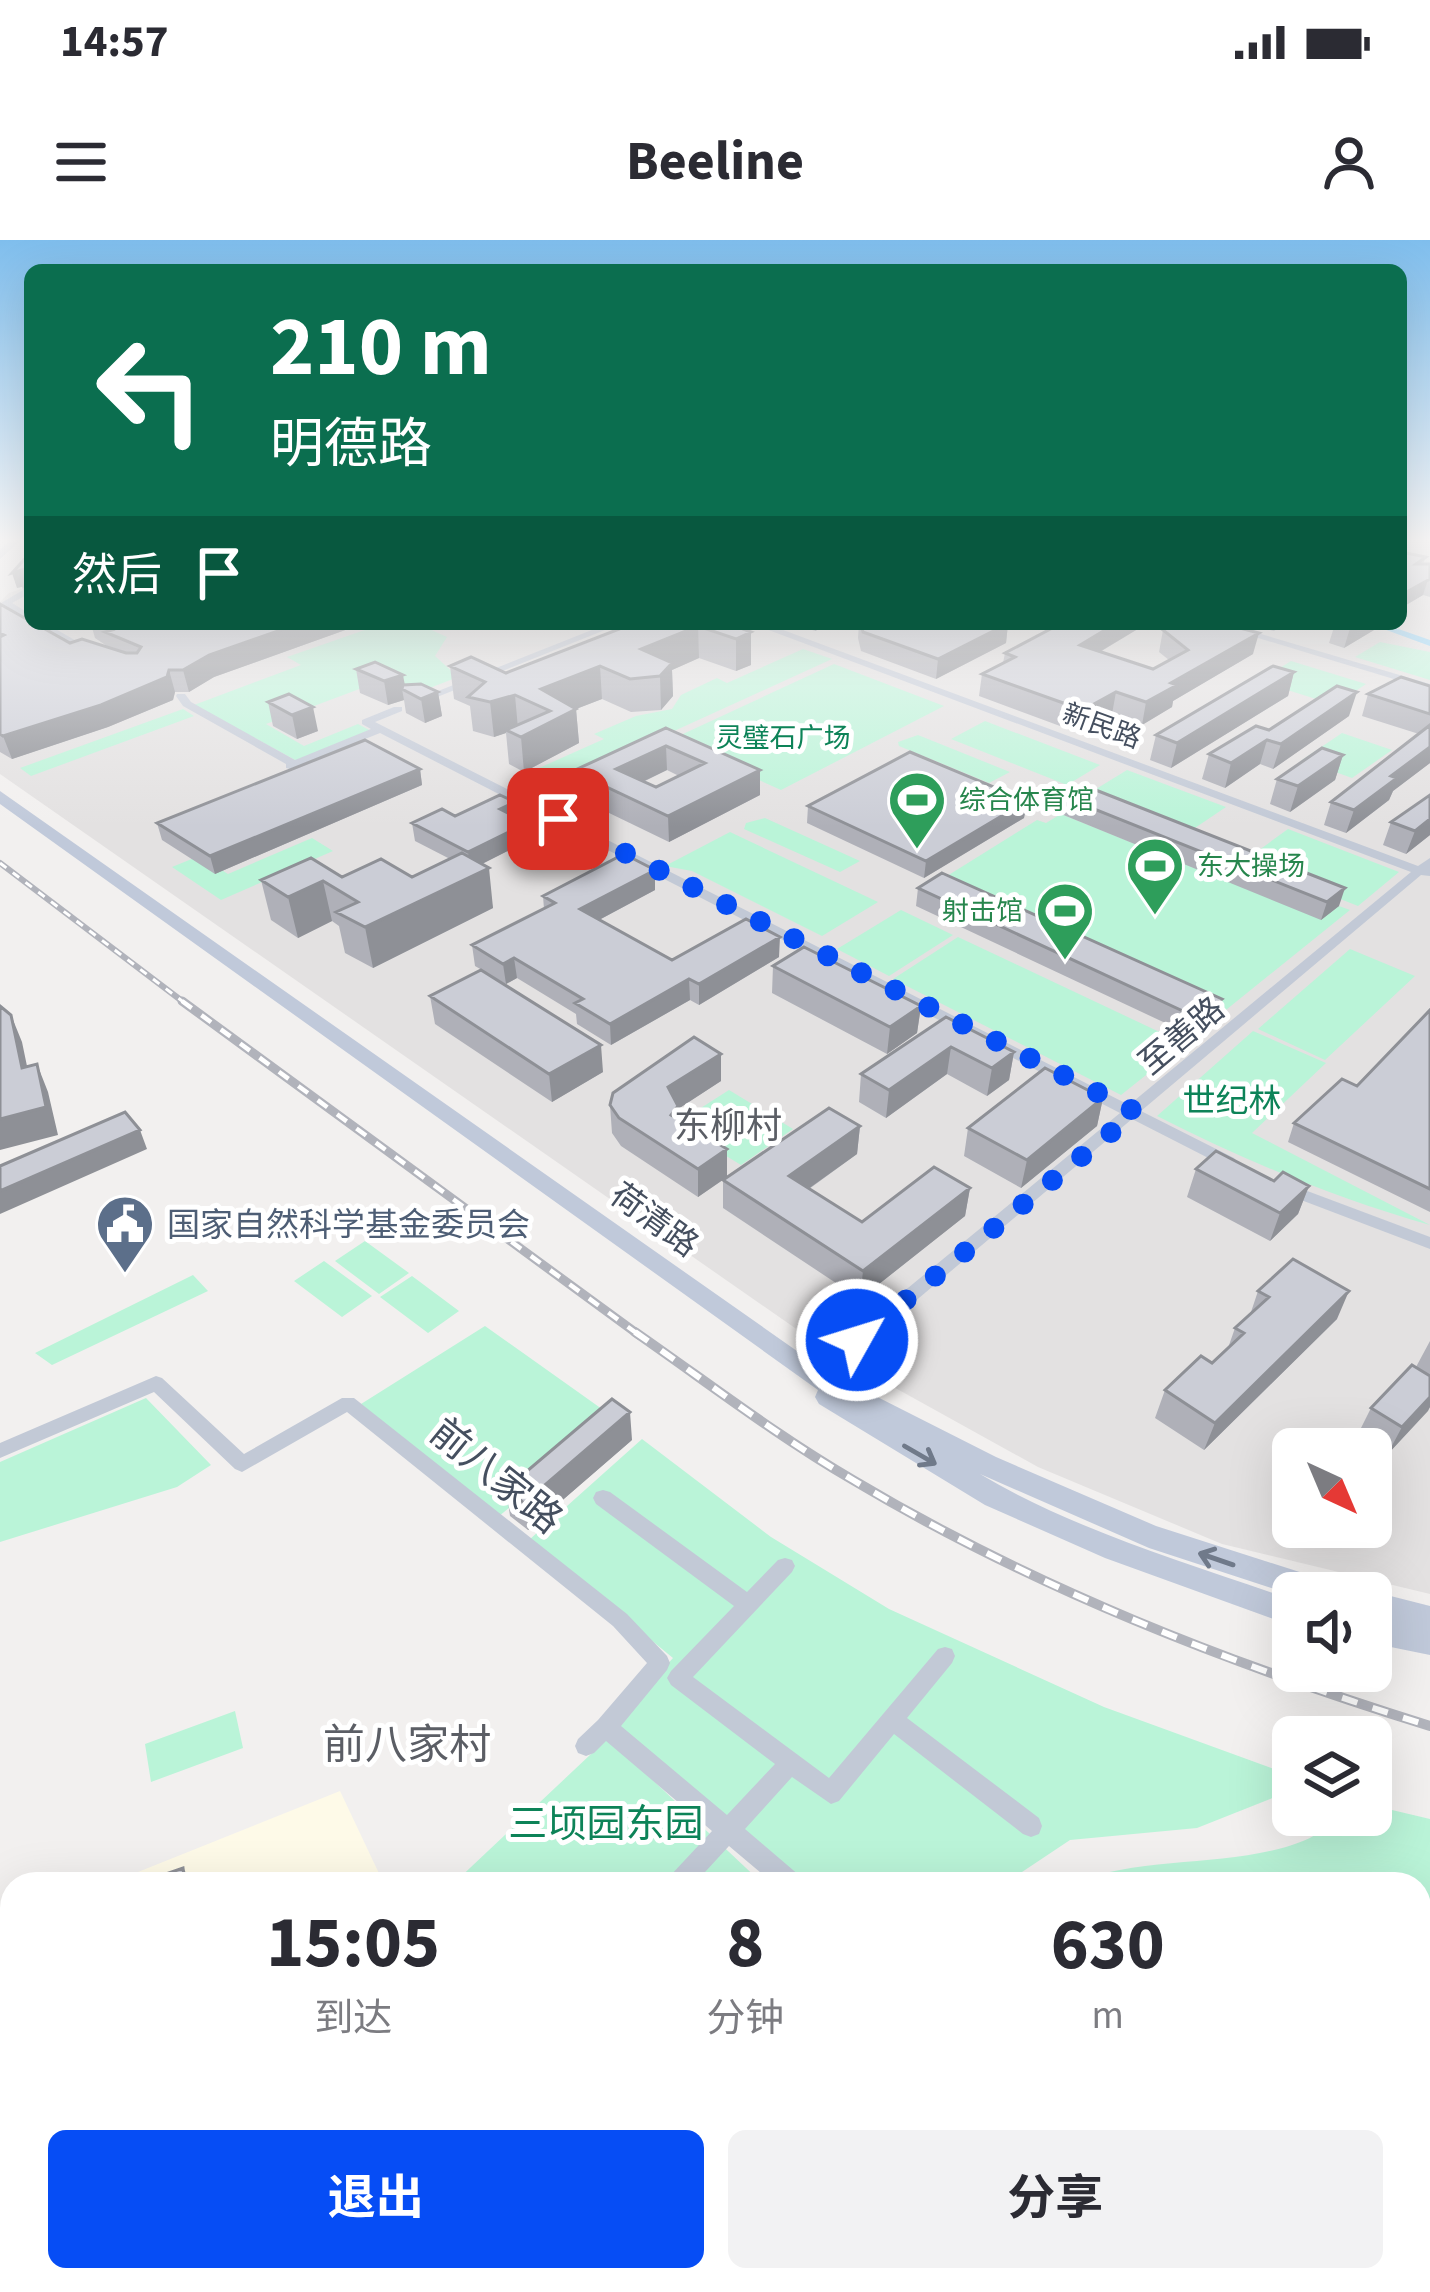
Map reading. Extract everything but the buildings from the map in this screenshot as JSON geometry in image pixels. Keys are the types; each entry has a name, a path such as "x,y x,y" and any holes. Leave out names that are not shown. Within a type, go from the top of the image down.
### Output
{"main road":[{"name":"荷清路","path":"0,796 815,1377 986,1465 1149,1536 1272,1575"},
{"name":"荷清路","path":"0,810 793,1380 808,1383 886,1436 994,1497 1115,1550 1272,1606"},
{"path":"1392,1609 1430,1619"},
{"path":"1392,1634 1430,1642"}],"street":[{"path":"61,636 96,655"},
{"path":"412,704 585,636"},
{"name":"新民路","path":"790,636 1427,869"},
{"path":"1257,636 1430,687"},
{"path":"182,696 187,704 292,765 380,729"},
{"path":"398,710 366,722 1249,1172"},
{"name":"至善路","path":"857,1340 1427,869"},
{"path":"1268,1180 1430,1243"},
{"name":"前八家路","path":"0,1451 157,1383 242,1464 348,1403 620,1620 660,1664 606,1726"},
{"path":"603,1498 748,1605"},
{"path":"785,1566 678,1678 831,1793 945,1657"},
{"path":"892,1720 1031,1826"},
{"path":"586,1746 606,1726 778,1872"},
{"path":"690,1872 791,1763"}],"shaded area":[{"path":"0,636 1430,636 1430,1594 1392,1585 1392,1572 1338,1572 1222,1544 1038,1467 825,1349 0,774"},
{"path":"340,1791 378,1872 138,1872"}],"green space":[{"path":"348,636 444,636 435,656 458,677 417,693 386,679 266,724 304,746 358,724 371,731 297,761 194,705 301,665 287,657"},
{"path":"1380,642 1430,652 1430,680 1355,657"},
{"path":"803,649 832,659 536,794 510,781 604,739 594,734 636,716 672,709 681,695 717,678 727,683"},
{"path":"1291,661 1366,684 1335,705 1259,681"},
{"name":"灵璧石广场","path":"834,664 944,706 781,790 670,740"},
{"path":"183,709 194,716 31,776 20,768"},
{"path":"985,721 1100,765 1067,785 951,739"},
{"path":"1342,733 1392,750 1352,778 1302,760"},
{"path":"918,735 1010,772 989,783 899,746 898,742"},
{"path":"1127,770 1226,807 1183,836 1083,797"},
{"name":"东大操场","path":"1061,814 1321,919 1339,906 1350,910 1216,1018 939,881 1037,820 1046,823"},
{"path":"765,818 860,861 840,872 744,829 746,823"},
{"path":"1288,829 1399,872 1358,906 1244,861"},
{"path":"730,832 878,902 822,936 692,871 665,866"},
{"path":"312,838 333,851 221,900 172,867 199,856 228,874"},
{"path":"901,910 953,935 889,976 837,949"},
{"path":"958,937 1185,1044 1121,1095 893,979"},
{"path":"1350,949 1415,976 1325,1060 1258,1029"},
{"name":"世纪林","path":"1253,1031 1326,1063 1252,1133 1430,1225 1291,1177 1157,1116"},
{"path":"729,1090 793,1129 741,1165 695,1137 693,1113"},
{"path":"365,1241 409,1273 379,1294 335,1261"},
{"path":"324,1261 372,1296 342,1317 294,1281"},
{"path":"193,1275 208,1291 52,1365 35,1353"},
{"path":"412,1276 459,1311 428,1333 380,1297"},
{"path":"485,1326 616,1419 498,1517 361,1404"},
{"path":"146,1398 211,1465 177,1487 0,1542 0,1462"},
{"path":"642,1439 771,1537 889,1609 1104,1707 1272,1768 1272,1798 1197,1828 1070,1840 1022,1872 792,1872 614,1723 673,1658 529,1540"},
{"path":"235,1711 243,1748 151,1782 145,1744"},
{"name":"三顷园东园","path":"608,1738 750,1872 466,1872"},
{"path":"1392,1810 1430,1819 1430,1872 1114,1872 1247,1855 1314,1836 1392,1836"}],"waterway":[{"path":"1409,636 1430,643"}],"railway":[{"path":"0,863 183,1002"},
{"path":"183,1002 639,1335"},
{"path":"635,1332 825,1463 991,1555 1207,1649 1430,1726"}],"place":[{"name":"综合体育馆","path":"917,851"},
{"name":"东大操场","path":"1155,917"},
{"name":"射击馆","path":"1065,962"},
{"name":"国家自然科学基金委员会","path":"125,1275"}],"district":[{"name":"东柳村","path":"728,1125"},
{"name":"前八家村","path":"407,1744"}],"route":[{"path":"558,819 1136,1112 857,1340"}]}
